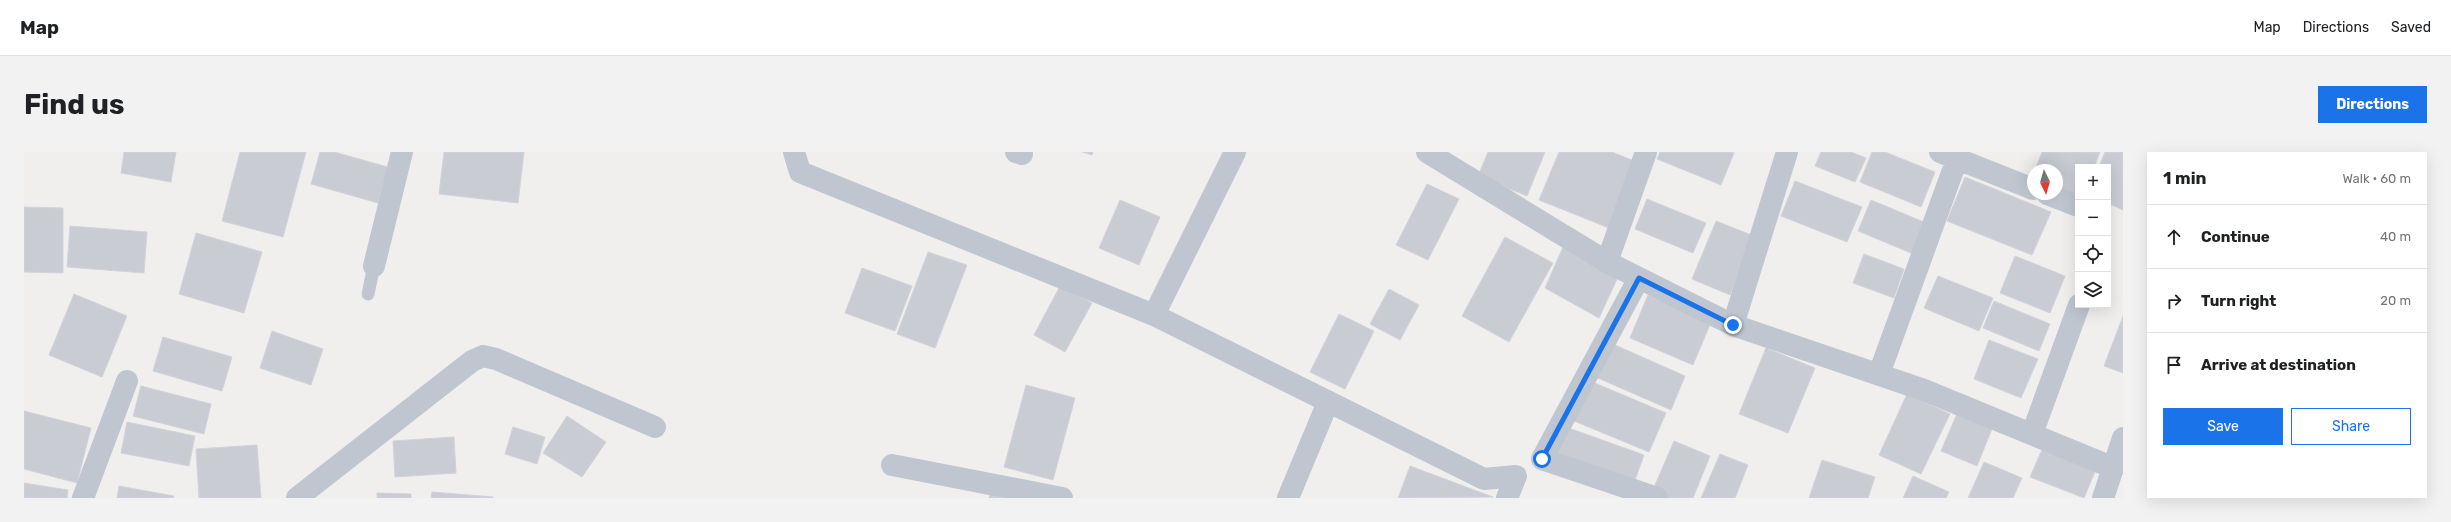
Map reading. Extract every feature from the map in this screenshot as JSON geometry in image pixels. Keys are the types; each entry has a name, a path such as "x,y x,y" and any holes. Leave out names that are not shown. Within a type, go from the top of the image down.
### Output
{"street":[{"path":"374,266 402,152"},
{"path":"794,152 800,172 1154,315 1484,479 1516,476 1507,498"},
{"path":"1154,315 1235,152"},
{"path":"1427,152 1607,262 1733,325 1924,390 2114,468"},
{"path":"1607,262 1646,152"},
{"path":"1733,325 1787,152"},
{"path":"1879,374 1948,155 2027,187"},
{"path":"2062,200 2075,205"},
{"path":"1639,278 1542,459 1657,498"},
{"path":"2032,434 2078,308"},
{"path":"297,498 472,361 483,356 496,359 655,427"},
{"path":"83,498 127,381"},
{"path":"1288,498 1328,402"},
{"path":"2109,496 2114,468 2123,438"},
{"path":"892,465 974,489 1062,498"}],"lane":[{"path":"368,294 374,266"}],"building":[{"path":"124,152 176,152 171,182 121,173"},
{"path":"240,152 306,152 283,237 222,221"},
{"path":"320,152 334,152 388,167 378,203 311,184"},
{"path":"444,152 524,152 518,203 439,194"},
{"path":"1082,152 1093,152 1092,155"},
{"path":"1488,152 1545,152 1527,196 1478,176"},
{"path":"1559,152 1612,152 1637,162 1609,228 1539,200"},
{"path":"1660,152 1734,153 1721,185 1657,159"},
{"path":"1821,152 1851,152 1866,158 1855,182 1815,166"},
{"path":"1872,152 1885,152 1935,172 1921,207 1860,182"},
{"path":"2042,152 2100,152 2095,164 2075,164 2075,195 2063,190 2063,164 2037,164"},
{"path":"2105,152 2123,152 2123,210 2111,204 2111,164 2100,164"},
{"path":"1965,177 2051,212 2032,255 1947,221"},
{"path":"1795,181 1862,207 1847,242 1781,216"},
{"path":"1427,184 1459,199 1428,260 1396,245"},
{"path":"1647,199 1706,223 1693,253 1635,229"},
{"path":"1120,200 1160,217 1139,265 1099,248"},
{"path":"1871,200 1931,225 1918,256 1858,231"},
{"path":"24,207 63,208 63,273 24,272"},
{"path":"1716,221 1754,236 1730,295 1692,279"},
{"path":"70,226 147,232 144,273 67,267"},
{"path":"196,233 262,252 244,313 179,294"},
{"path":"1505,237 1553,263 1509,342 1462,316"},
{"path":"1563,247 1618,277 1599,318 1545,288"},
{"path":"928,252 967,265 935,348 897,334"},
{"path":"1864,254 1904,269 1894,298 1853,283"},
{"path":"2015,256 2065,276 2050,313 2000,293"},
{"path":"862,268 912,286 895,331 845,313"},
{"path":"1938,276 1993,298 1979,331 1924,308"},
{"path":"1060,286 1092,303 1065,352 1034,335"},
{"path":"1389,289 1419,305 1400,340 1370,324"},
{"path":"74,294 127,316 102,377 49,355"},
{"path":"1648,295 1711,322 1693,365 1630,338"},
{"path":"1994,301 2050,324 2039,351 1983,328"},
{"path":"1339,314 1374,331 1345,389 1310,372"},
{"path":"2123,316 2123,373 2104,366"},
{"path":"272,331 323,349 311,385 260,368"},
{"path":"163,337 232,357 222,391 153,371"},
{"path":"1989,340 2038,359 2021,398 1974,379"},
{"path":"1606,341 1685,376 1671,410 1591,375"},
{"path":"1766,348 1815,368 1788,433 1739,414"},
{"path":"1590,381 1666,413 1649,452 1574,421"},
{"path":"1026,385 1075,398 1053,480 1004,467"},
{"path":"141,386 211,404 204,434 133,416"},
{"path":"1907,394 1950,414 1921,474 1879,455"},
{"path":"1959,409 1994,424 1977,466 1941,451"},
{"path":"24,411 91,428 77,483 24,469"},
{"path":"567,416 606,442 582,477 543,453"},
{"path":"127,422 195,436 189,466 121,453"},
{"path":"513,427 545,437 537,464 505,454"},
{"path":"1566,427 1644,455 1634,483 1556,454"},
{"path":"454,437 456,473 395,477 393,441"},
{"path":"1674,441 1710,456 1693,498 1666,498 1652,492"},
{"path":"257,445 261,498 199,498 196,449"},
{"path":"2044,445 2097,467 2084,498 2030,477"},
{"path":"1720,454 1748,465 1735,498 1701,498"},
{"path":"1822,460 1875,477 1868,498 1809,498"},
{"path":"1984,462 2022,478 2013,498 1968,498"},
{"path":"1410,466 1493,497 1398,498"},
{"path":"1913,476 1949,492 1946,498 1903,498"},
{"path":"24,483 68,490 67,498 24,498"},
{"path":"119,486 174,496 173,498 117,498"},
{"path":"432,492 493,497 493,498 431,498"},
{"path":"377,493 411,494 411,498 377,498"},
{"path":"990,495 1002,498 989,498"}],"route":[{"path":"1542,459 1639,278 1733,325"}]}
